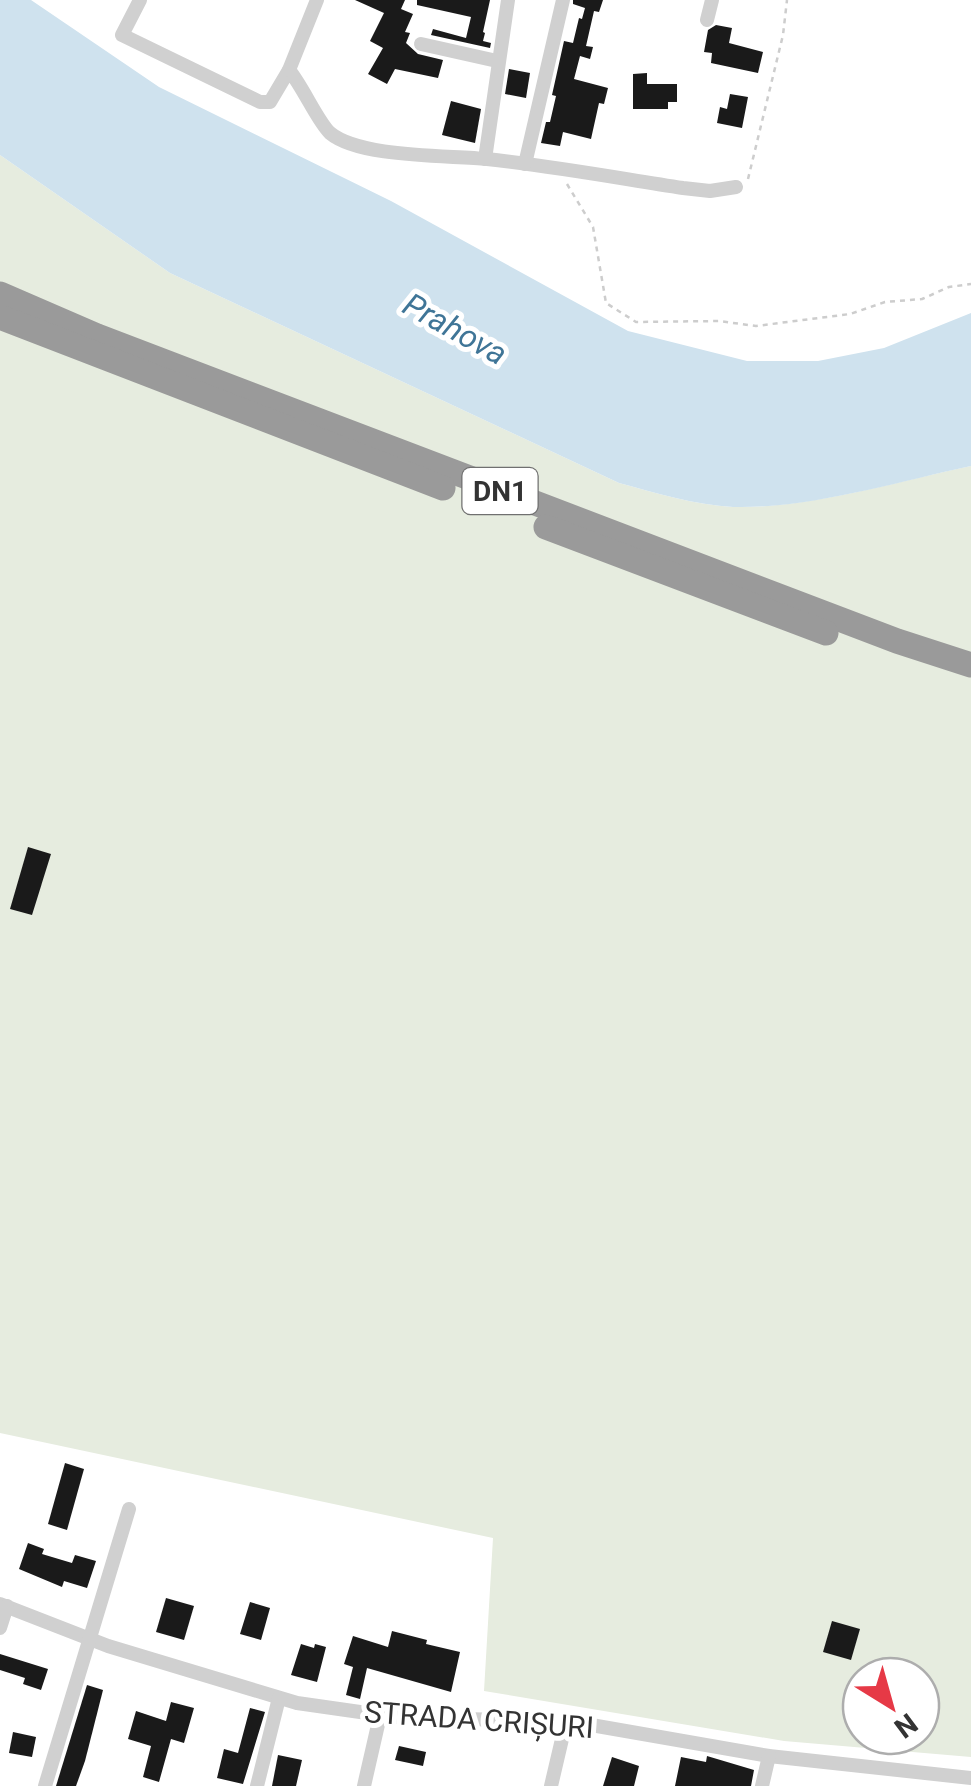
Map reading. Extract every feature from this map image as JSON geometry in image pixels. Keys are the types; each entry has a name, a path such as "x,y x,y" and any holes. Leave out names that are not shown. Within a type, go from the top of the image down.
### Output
{"highway":[{"name":"DN1","path":"0,294 97,336 436,467 897,641 971,665"},
{"name":"DN1","path":"0,317 759,609 971,682"}],"street":[{"path":"140,0 122,34 260,102 274,98 317,0"},
{"path":"485,158 508,0"},
{"path":"525,164 562,0"},
{"path":"707,20 712,0"},
{"path":"421,44 497,62"},
{"path":"289,70 305,89 328,132 341,140 420,156 485,158 683,188 710,190 736,186"},
{"path":"45,1786 129,1509"},
{"path":"0,1628 4,1605"},
{"name":"STRADA CRIȘURI","path":"4,1605 87,1639 280,1698 380,1716 566,1722 769,1756 971,1778"},
{"path":"257,1786 280,1698"},
{"path":"364,1786 380,1716"},
{"path":"550,1786 566,1722"},
{"path":"762,1786 769,1756"}],"path":[{"path":"736,186 746,182 750,175 783,35 787,0"},
{"path":"557,168 593,227 606,303 636,322 719,321 756,326 801,322 850,314 885,302 922,299 949,287 971,284"}],"shaded area":[{"path":"0,155 170,273 619,483 704,504 761,506 822,499 971,466 971,1757 941,1754 941,1656 841,1656 841,1746 784,1741 484,1691 493,1538 0,1433"}],"water":[{"name":"Prahova","path":"0,0 31,0 159,87 391,201 628,331 747,361 818,361 884,348 971,313 971,466 792,504 733,507 676,498 619,483 170,273 0,155"}],"building":[{"path":"355,0 405,0 401,9 413,14 405,32 410,33 406,43 418,54 443,60 438,78 395,69 387,84 368,74 383,48 370,41 384,13"},
{"path":"417,0 490,0 483,41 491,43 490,48 431,35 433,29 466,38 471,17 417,5"},
{"path":"573,0 603,0 599,12 594,11 586,46 593,47 590,59 580,56 574,79 608,88 604,104 599,103 591,139 563,132 560,146 541,143 556,96 552,95 564,41 573,43 585,8 573,4"},
{"path":"716,25 732,28 729,43 763,52 758,73 711,63 712,53 704,52 708,30"},
{"path":"509,69 530,73 526,98 505,94"},
{"path":"647,73 647,84 677,84 677,102 668,102 668,109 633,109 633,74"},
{"path":"730,94 748,97 742,128 717,123 720,107 727,109"},
{"path":"451,101 481,109 475,143 442,135"},
{"path":"28,847 51,854 32,915 10,909"},
{"path":"65,1463 84,1469 67,1530 48,1524"},
{"path":"28,1543 44,1549 42,1554 72,1563 75,1555 96,1561 87,1588 64,1581 62,1587 19,1569"},
{"path":"166,1598 194,1606 184,1640 156,1632"},
{"path":"250,1602 270,1608 261,1640 240,1634"},
{"path":"832,1621 860,1629 852,1656 823,1652"},
{"path":"392,1631 460,1652 451,1692 367,1668 360,1699 346,1695 353,1667 344,1664 353,1636 388,1647"},
{"path":"301,1644 326,1647 317,1682 291,1675"},
{"path":"0,1654 48,1669 41,1690 23,1684 25,1678 0,1670"},
{"path":"87,1685 103,1690 85,1761 76,1786 56,1786"},
{"path":"171,1702 194,1708 184,1743 171,1739 159,1782 143,1777 151,1746 128,1739 136,1711 166,1721"},
{"path":"250,1708 265,1712 243,1784 217,1778 224,1749 238,1753"},
{"path":"13,1732 36,1737 32,1757 9,1753"},
{"path":"399,1746 426,1752 423,1766 395,1760"},
{"path":"278,1755 302,1760 296,1786 272,1786"},
{"path":"707,1756 754,1770 751,1786 675,1786 681,1757 706,1762"},
{"path":"612,1757 639,1766 634,1786 603,1786"}]}
